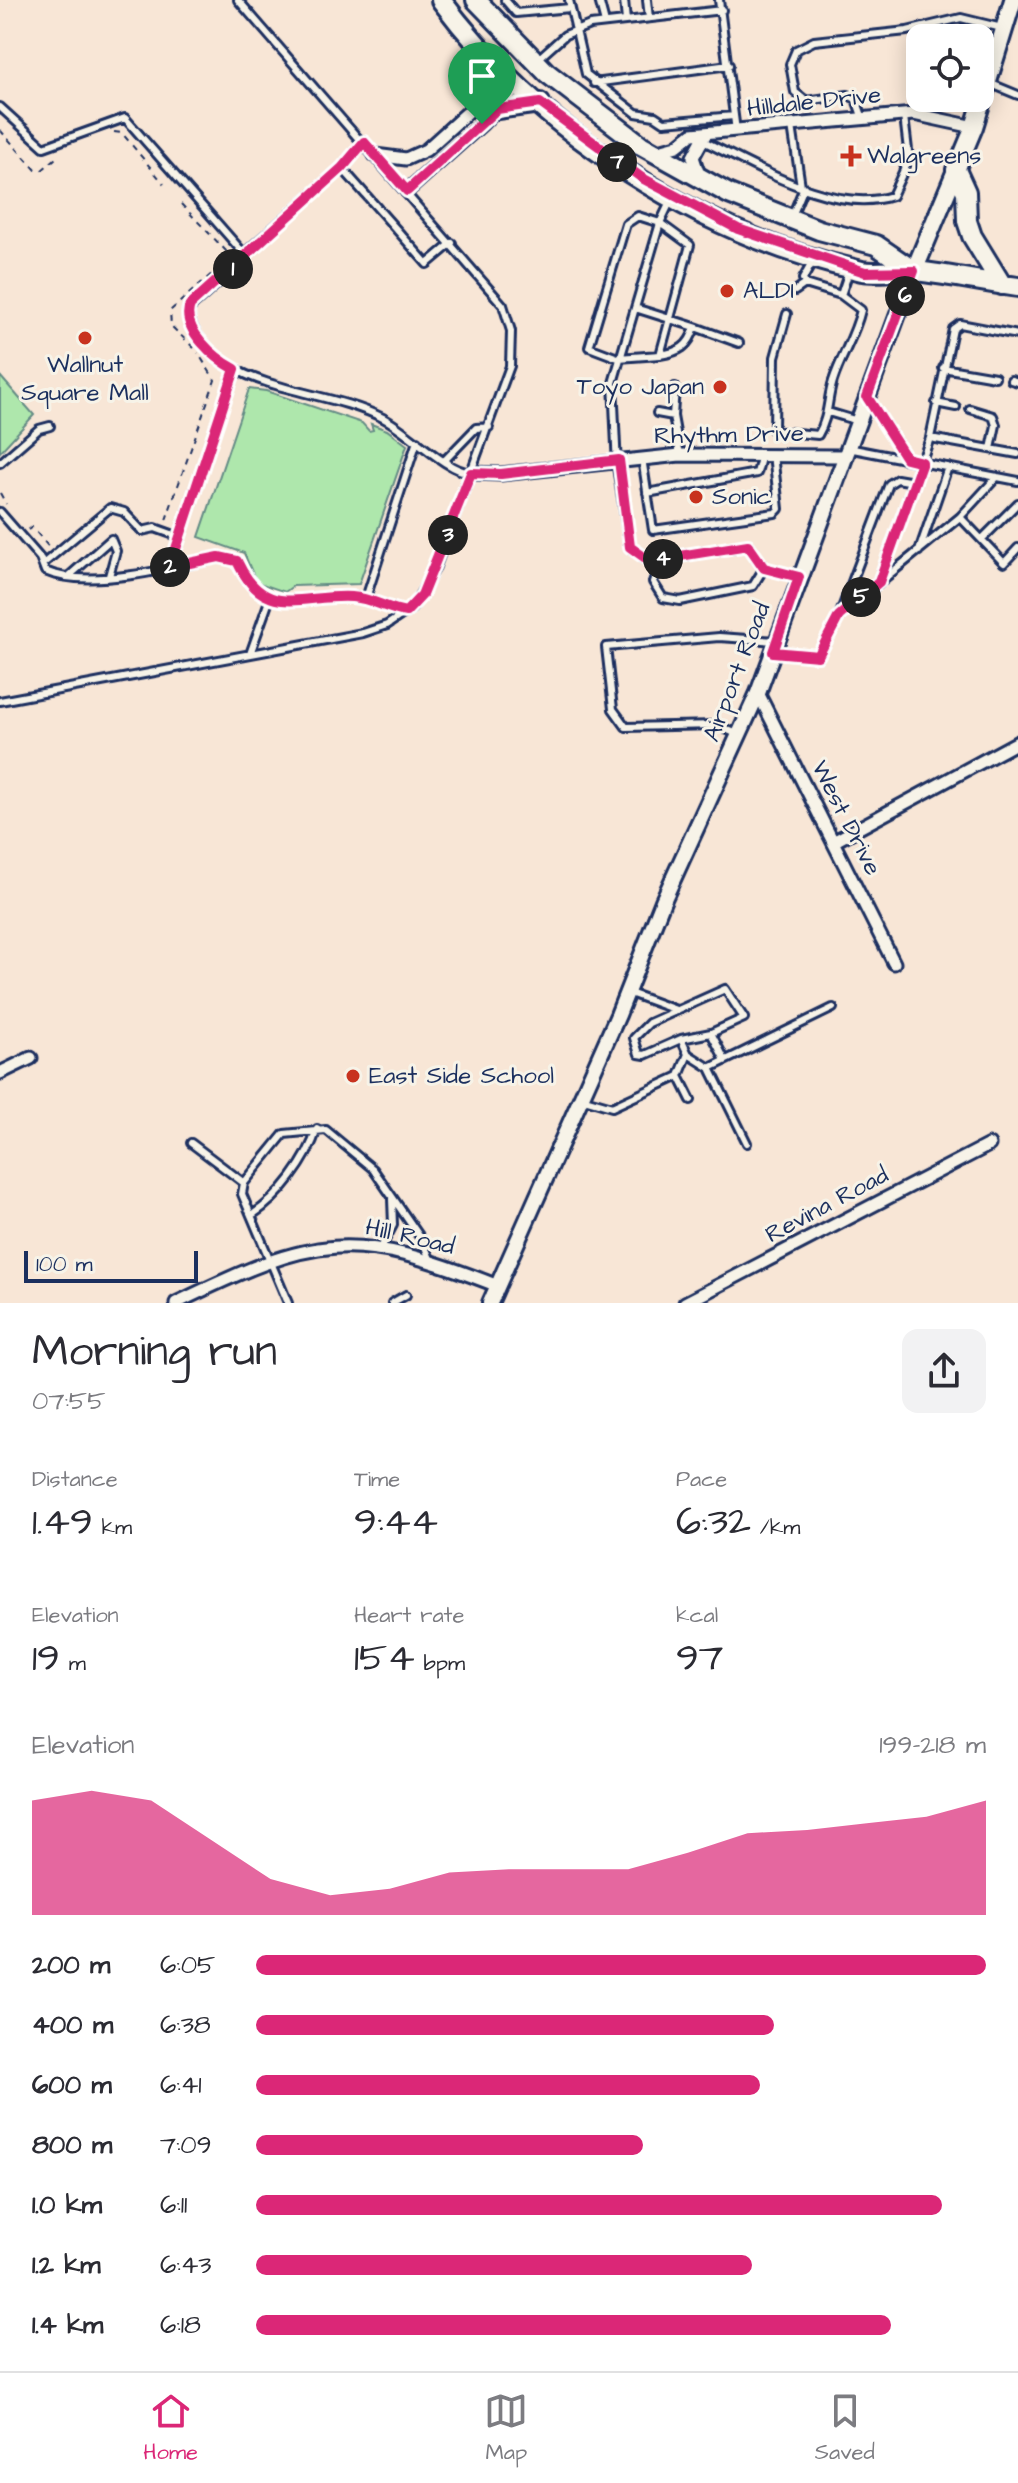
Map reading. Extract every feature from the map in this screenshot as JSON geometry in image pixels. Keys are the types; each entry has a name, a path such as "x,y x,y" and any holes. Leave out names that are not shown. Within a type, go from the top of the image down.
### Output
{"main road":[{"path":"441,0 514,80 540,103 600,151 672,196 738,229 865,272 914,271 1014,287"},
{"path":"476,0 536,62 593,111 654,153 700,179 791,220 876,245 914,271"},
{"name":"Airport Road","path":"994,66 1015,2"},
{"path":"497,109 540,103"},
{"name":"Airport Road","path":"914,271 979,112"},
{"path":"956,170 966,192 967,221 972,236 1014,287"}],"street":[{"path":"407,191 497,109 514,80"},
{"path":"375,155 406,159 426,150 514,80"},
{"name":"Hilldale Drive","path":"654,153 677,146 692,134 703,138 736,131 904,115 941,117 974,127"},
{"path":"700,179 693,157 703,138"},
{"name":"Airport Road","path":"490,1303 627,992 663,901 758,693 914,271"},
{"name":"Rhythm Drive","path":"471,473 501,474 680,455 846,452"},
{"name":"West Drive","path":"758,693 894,963"},
{"path":"833,842 1018,742"},
{"path":"0,1073 31,1058"},
{"name":"Revina Road","path":"685,1303 989,1145"},
{"name":"Hill Road","path":"176,1303 271,1258 343,1245 381,1248 431,1261 498,1286"}],"lane":[{"path":"0,701 377,630 406,612 422,595 510,366 510,324 491,286 238,0"},
{"path":"505,0 516,13 570,8"},
{"path":"569,0 586,74 636,113 655,116 664,122 734,116"},
{"path":"599,0 605,23"},
{"path":"624,0 626,21"},
{"path":"641,0 648,9"},
{"path":"647,0 649,18"},
{"path":"719,0 736,131"},
{"path":"536,62 574,31 605,23 722,10"},
{"path":"863,119 856,99 848,95 806,101 795,92 790,64 796,50 814,41 907,31 961,18 1005,29"},
{"path":"994,51 998,52"},
{"path":"594,83 729,65"},
{"path":"994,85 1018,95"},
{"path":"0,107 34,142 44,147 125,118 240,249 237,266 188,310 194,331 215,355 235,369 380,416 445,460 471,473"},
{"path":"703,138 802,187 857,201 892,196 909,159 904,115"},
{"path":"791,220 802,187 792,126"},
{"path":"240,257 342,168 364,142"},
{"path":"342,168 427,264 452,243"},
{"path":"658,567 630,547 613,383 660,223 672,196"},
{"path":"660,355 690,245 660,223 638,216 626,224 589,347 618,358 660,355 677,353 690,341 695,327"},
{"path":"805,284 803,279 815,257"},
{"path":"841,295 851,268"},
{"path":"795,291 805,284"},
{"path":"787,314 775,357 774,431 818,435 828,412 833,380 847,352 861,310 841,295 805,284"},
{"path":"635,308 739,343"},
{"path":"879,582 930,438 949,336 960,324 1018,335"},
{"path":"943,368 995,377"},
{"path":"170,567 235,369"},
{"path":"675,387 673,416 680,455"},
{"path":"867,397 906,458"},
{"path":"936,403 956,407"},
{"path":"970,409 993,416 996,425 991,449"},
{"path":"828,412 858,421"},
{"path":"657,413 673,416"},
{"path":"0,463 39,429 50,426"},
{"path":"445,460 476,428 489,427"},
{"path":"930,438 1018,454"},
{"path":"366,598 417,441"},
{"path":"846,452 906,458 1018,481"},
{"path":"757,473 768,454"},
{"path":"642,458 653,530 775,513 779,509 768,454"},
{"path":"919,551 948,467"},
{"path":"647,493 757,473 774,476"},
{"path":"839,616 960,517 997,477"},
{"path":"739,735 717,725 626,727 613,709 606,647 719,637 818,656 839,616 889,484 897,479 914,482"},
{"path":"982,539 1018,503"},
{"path":"43,564 110,508 124,512 142,531 162,530 180,537"},
{"path":"2,509 45,571 68,577 109,576 219,557 237,561 248,584 270,598 290,601 366,598 406,612"},
{"path":"960,517 1004,563 1018,548"},
{"path":"68,577 111,539 116,551 109,576"},
{"path":"764,568 753,586 680,601 663,598 653,582 661,559 748,545 764,568 799,577"},
{"path":"250,654 270,598"},
{"path":"725,989 744,1018 711,1033 681,1039 645,1055 639,1054 634,1038 649,1023 677,1010 725,989"},
{"path":"627,992 677,1010"},
{"path":"710,1068 833,1008"},
{"path":"711,1033 725,1060"},
{"path":"681,1039 688,1054 710,1068 747,1143"},
{"path":"581,1098 612,1107 679,1076 688,1054"},
{"path":"679,1076 691,1100"},
{"path":"252,1215 266,1206 310,1150 317,1129"},
{"path":"288,1303 242,1194 244,1183 284,1134 326,1130 373,1169 431,1261"},
{"path":"191,1143 244,1183"},
{"path":"381,1248 393,1225 392,1198"},
{"path":"392,1303 406,1295"}],"path":[{"path":"0,130 36,170 41,171 56,158"},
{"path":"112,132 122,133 164,184"},
{"path":"162,530 215,380 193,346 171,326 170,311 225,262 228,253 181,204"},
{"path":"0,493 8,502 2,509"},
{"path":"19,523 26,531 32,527 50,548"}],"green space":[{"path":"0,376 34,415 0,452"},
{"path":"249,389 266,391 362,423 369,431 373,430 371,424 387,430 407,445 359,584 293,586 285,592 256,582 244,553 199,537"}],"place":[{"name":"Walgreens","path":"851,156"},
{"name":"ALDI","path":"727,291"},
{"name":"Wallnut Square Mall","path":"85,338"},
{"name":"Toyo Japan","path":"720,387"},
{"name":"Sonic","path":"696,497"},
{"name":"East Side School","path":"353,1076"}],"route":[{"path":"525,102 540,103 600,151 642,178 680,201 738,229 865,272 914,271 867,397 906,458 922,462 879,582 839,616 818,656 773,652 799,577 764,568 748,545 661,559 658,567 646,562 630,547 617,467 619,460 501,474 471,473 435,569 422,595 406,612 366,598 349,596 290,601 270,598 248,584 237,561 219,557 170,567 235,369 215,355 194,331 189,319 190,305 237,266 240,257 342,168 364,142 407,191 482,124 497,109 525,102"}]}
